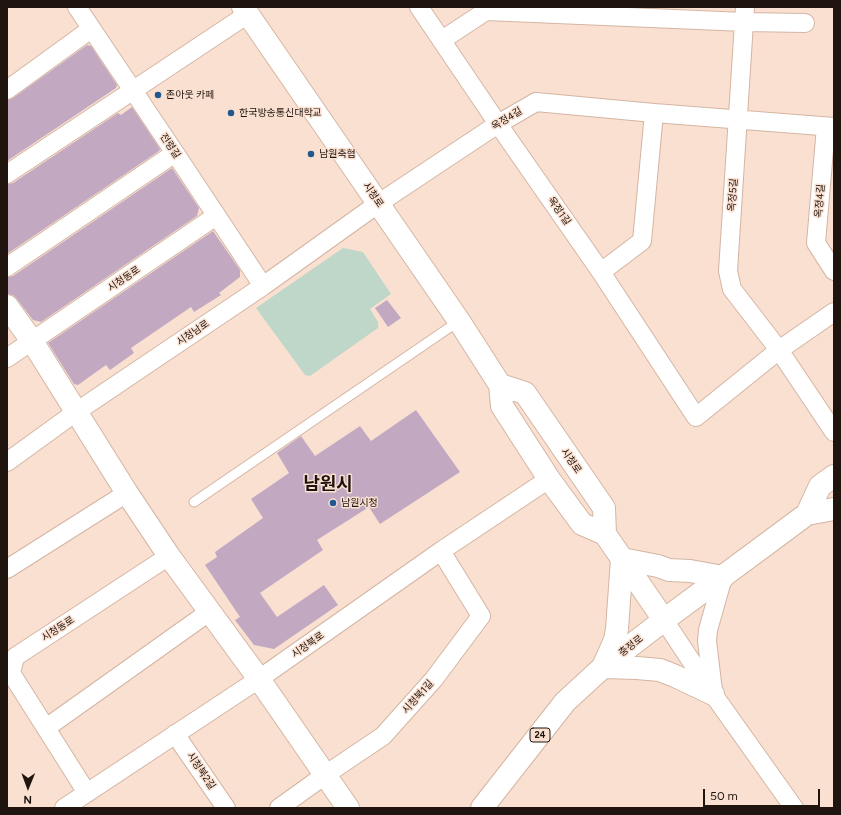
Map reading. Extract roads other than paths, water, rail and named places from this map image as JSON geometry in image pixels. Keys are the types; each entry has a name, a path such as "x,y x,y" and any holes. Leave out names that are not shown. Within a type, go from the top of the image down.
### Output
{"street":[{"name":"전령길","path":"77,7 263,286"},
{"name":"옥정1길","path":"419,7 601,272 696,417 779,350"},
{"path":"7,174 132,90 245,10"},
{"name":"시청로","path":"245,10 459,321 500,385 502,406 549,479 582,524 605,534 604,508 525,394 500,385"},
{"path":"442,40 486,11 745,15 805,23"},
{"name":"옥정5길","path":"745,15 728,271 732,289 779,350 834,432"},
{"path":"7,90 92,29"},
{"name":"옥정4길","path":"379,203 498,124 536,102 830,127 816,242 834,271"},
{"path":"601,272 642,241 654,113"},
{"path":"7,267 175,153"},
{"name":"시청남로","path":"7,462 76,412 263,286 379,203"},
{"name":"시청동로","path":"7,358 216,216"},
{"path":"7,306 32,342 127,493 169,556 259,679 348,808"},
{"path":"779,350 834,312"},
{"name":"충정로","path":"808,514 820,486 834,476"},
{"name":"시청북로","path":"64,808 259,679 441,551 549,479"},
{"path":"7,569 127,493"},
{"name":"충정로","path":"482,808 565,702 603,668 664,620 808,514 834,510"},
{"path":"605,534 713,694 794,808"},
{"name":"시청북1길","path":"279,808 383,736 434,679 481,616 441,551"},
{"name":"시청동로","path":"87,793 11,673 15,657 169,556"},
{"path":"622,559 658,566 669,570 723,578 708,635 713,694"},
{"path":"622,559 617,629 615,640 603,668 660,670 713,694"},
{"path":"46,728 210,612"},
{"name":"시청북2길","path":"175,734 226,808"}],"lane":[{"path":"194,502 459,321"}],"place":[{"name":"존아웃 카페","path":"158,95"},
{"name":"한국방송통신대학교","path":"231,113"},
{"name":"남원축협","path":"311,154"},
{"name":"남원시청","path":"333,503"}],"district":[{"name":"남원시","path":"328,485"}]}
